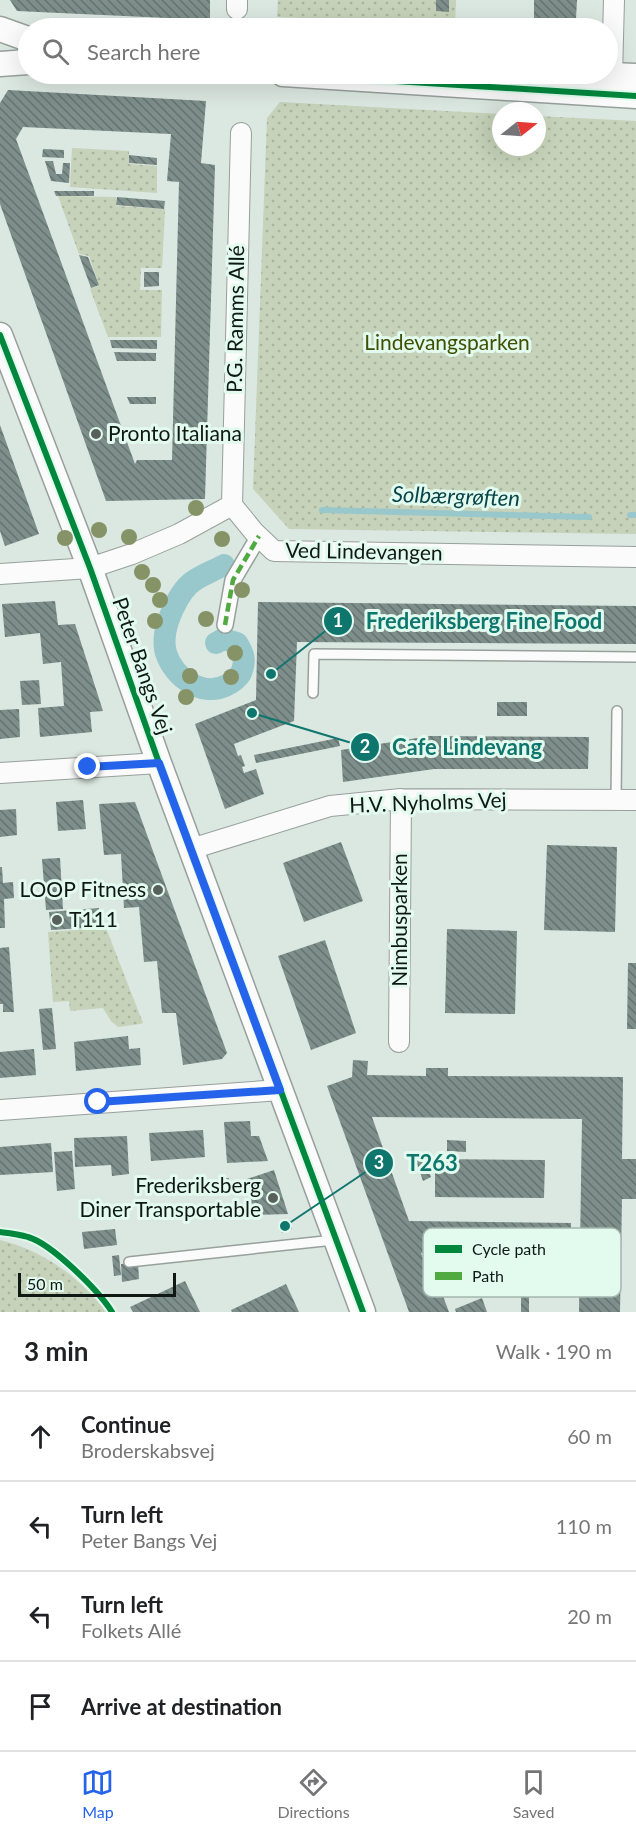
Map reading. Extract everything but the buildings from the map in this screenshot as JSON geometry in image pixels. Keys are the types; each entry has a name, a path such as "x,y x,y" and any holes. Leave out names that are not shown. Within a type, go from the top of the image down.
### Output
{"street":[{"path":"614,0 616,18"},
{"path":"0,29 18,35"},
{"path":"567,84 624,86 618,34"},
{"path":"0,64 18,63"},
{"name":"P.G. Ramms Allé","path":"232,505 241,133"},
{"name":"Peter Bangs Vej","path":"1,340 90,568 159,763 363,1312"},
{"path":"0,574 90,568 180,534 232,505"},
{"name":"Ved Lindevangen","path":"232,505 274,551 636,556"},
{"path":"225,625 233,580 259,536"},
{"path":"0,773 159,763"},
{"name":"H.V. Nyholms Vej","path":"191,849 330,806 401,799 636,800"},
{"name":"Nimbusparken","path":"399,1042 401,799"},
{"path":"0,1110 280,1090"}],"lane":[{"path":"313,693 314,654 636,657"},
{"path":"616,801 617,711"},
{"path":"129,1262 336,1240"}],"green space":[{"path":"278,0 456,0 455,18 277,17"},
{"name":"Lindevangsparken","path":"280,102 492,114 492,156 546,156 546,116 636,121 636,534 289,529 253,489 267,118"},
{"path":"72,148 129,151 129,164 157,166 157,193 70,187"},
{"path":"58,196 116,197 116,206 165,209 162,268 141,268 140,290 162,290 161,337 108,337 90,289 99,285 89,256 79,254"},
{"path":"106,928 143,1023 118,1027 103,1008 70,1011 69,1001 53,1002 48,932"},
{"path":"0,1240 31,1251 59,1267 84,1287 106,1312 0,1312"}],"waterway":[{"name":"Solbærgrøften","path":"322,510 589,517"},
{"name":"Solbærgrøften","path":"630,515 636,515"},
{"path":"216,643 223,639 237,643 244,661 241,673 233,681 218,688 208,689 182,678 166,653 165,636 171,614 185,589 198,578 224,565"}],"marked path":[{"path":"225,625 233,580 259,536"}],"cycle path":[{"path":"443,84 636,96"},
{"path":"0,335 90,568 159,763 363,1312"},
{"path":"0,1232 18,1234 38,1241 62,1258 86,1281 112,1312"}],"place":[{"name":"Pronto Italiana","path":"96,434"},
{"name":"Frederiksberg Fine Food","path":"271,674"},
{"name":"Cafe Lindevang","path":"252,713"},
{"name":"LOOP Fitness","path":"158,890"},
{"name":"T111","path":"57,920"},
{"name":"Frederiksberg Diner Transportable","path":"273,1198"},
{"name":"T263","path":"285,1226"}],"route":[{"path":"88,767 159,763 280,1090 98,1102"}]}
